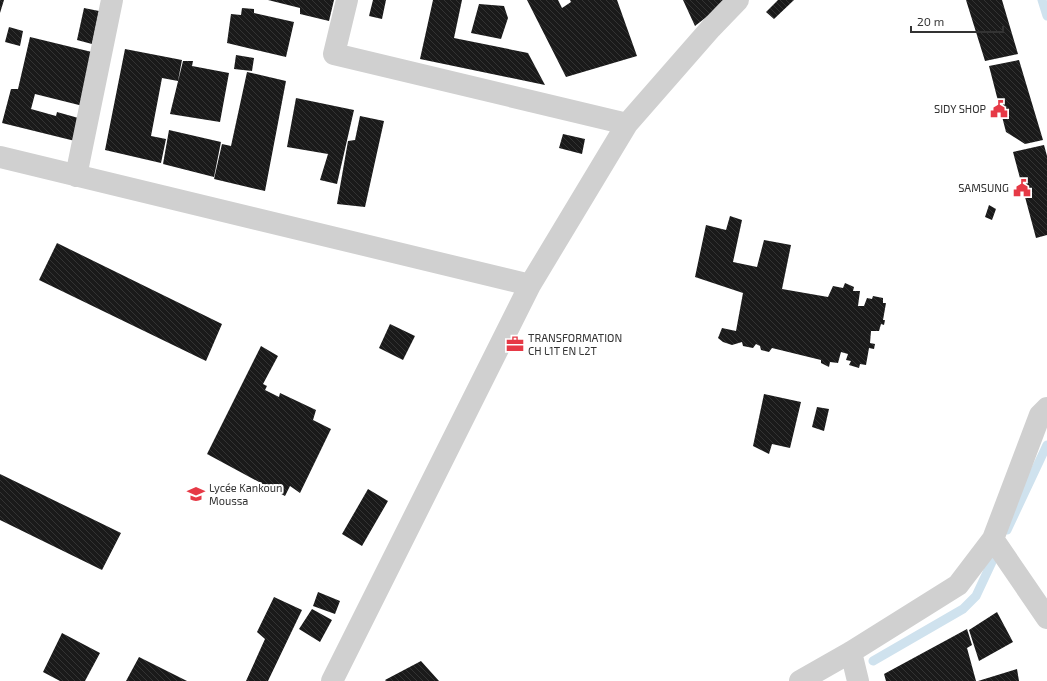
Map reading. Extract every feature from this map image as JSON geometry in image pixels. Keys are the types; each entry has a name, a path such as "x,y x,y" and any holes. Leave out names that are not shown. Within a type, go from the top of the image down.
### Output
{"street":[{"path":"76,176 112,0"},
{"path":"346,0 334,54 627,124"},
{"path":"332,681 530,285 627,124 711,28 738,0"},
{"path":"0,157 530,285"},
{"path":"800,681 851,652 958,585 993,539 1040,416 1047,408"},
{"path":"993,539 1047,618"},
{"path":"851,652 858,681"}],"building":[{"path":"0,0 4,0 0,13"},
{"path":"268,0 334,0 329,21 300,14 300,8"},
{"path":"373,0 386,0 382,19 369,16"},
{"path":"433,0 462,0 454,38 528,53 545,85 420,59"},
{"path":"527,0 558,0 562,8 571,2 570,0 617,0 637,56 566,77"},
{"path":"683,0 728,0 695,26"},
{"path":"778,0 794,0 774,19 766,12"},
{"path":"966,0 1002,0 1018,54 985,61"},
{"path":"479,4 504,6 508,18 501,39 471,33"},
{"path":"84,8 99,11 92,44 77,40"},
{"path":"242,8 254,9 254,13 294,22 286,57 227,43 231,14 241,15"},
{"path":"9,27 23,31 20,46 5,42"},
{"path":"30,37 96,53 83,106 35,94 31,109 56,116 57,112 82,119 75,141 2,123 11,89 18,89"},
{"path":"125,49 182,60 178,81 162,78 151,136 166,139 161,163 105,150"},
{"path":"236,55 254,58 252,71 234,69"},
{"path":"1019,60 1043,140 1025,144 1006,132 989,66"},
{"path":"183,61 193,61 192,66 229,73 220,122 170,114"},
{"path":"247,72 286,81 265,191 214,179 222,144 231,146"},
{"path":"296,98 354,110 337,184 320,180 328,154 287,147"},
{"path":"360,116 384,121 365,207 337,204 348,141 355,140"},
{"path":"169,130 221,142 214,177 163,164"},
{"path":"563,134 585,139 582,154 559,148"},
{"path":"1044,145 1047,156 1047,235 1036,238 1013,152"},
{"path":"989,205 996,209 992,220 985,217"},
{"path":"730,216 742,220 733,262 757,267 764,240 791,245 782,289 828,297 833,286 843,288 845,283 854,287 853,291 860,291 858,306 864,306 867,298 872,299 873,296 883,298 883,303 886,303 883,320 885,320 884,325 881,324 879,331 871,331 870,343 875,344 874,349 869,348 866,365 860,364 859,368 849,365 851,361 846,360 848,354 841,352 838,363 830,362 829,367 821,363 821,360 772,348 769,352 761,350 760,346 756,344 753,348 743,346 742,342 732,345 723,342 718,338 722,328 736,331 743,293 695,277 706,225 726,230"},
{"path":"57,243 222,324 206,361 39,280"},
{"path":"390,324 415,336 403,360 379,348"},
{"path":"261,346 278,356 263,384 267,386 265,390 279,397 280,393 316,410 313,420 331,429 300,493 290,486 285,496 207,454"},
{"path":"764,394 801,402 790,448 772,444 769,454 753,446"},
{"path":"817,407 829,409 824,431 812,427"},
{"path":"0,474 121,533 102,570 0,520"},
{"path":"368,489 388,501 362,546 342,534"},
{"path":"318,592 340,601 335,614 313,606"},
{"path":"274,597 302,610 268,681 246,681 265,639 257,632"},
{"path":"312,609 332,620 320,642 299,629"},
{"path":"997,612 1013,642 979,661 969,630"},
{"path":"967,629 972,645 967,648 976,681 886,681 884,674"},
{"path":"62,633 100,653 85,681 60,681 43,672"},
{"path":"139,657 187,681 126,681"},
{"path":"421,661 439,681 385,680"},
{"path":"1017,669 1019,681 978,681"}],"waterway":[{"path":"1042,0 1047,16"},
{"path":"1007,530 1047,445"},
{"path":"873,661 963,609 976,596 998,549"}],"place":[{"name":"SIDY SHOP","path":"999,109"},
{"name":"SAMSUNG","path":"1022,188"},
{"name":"TRANSFORMATION CH L1T EN L2T","path":"515,344"},
{"name":"Lycée Kankoun Moussa","path":"196,494"}]}
